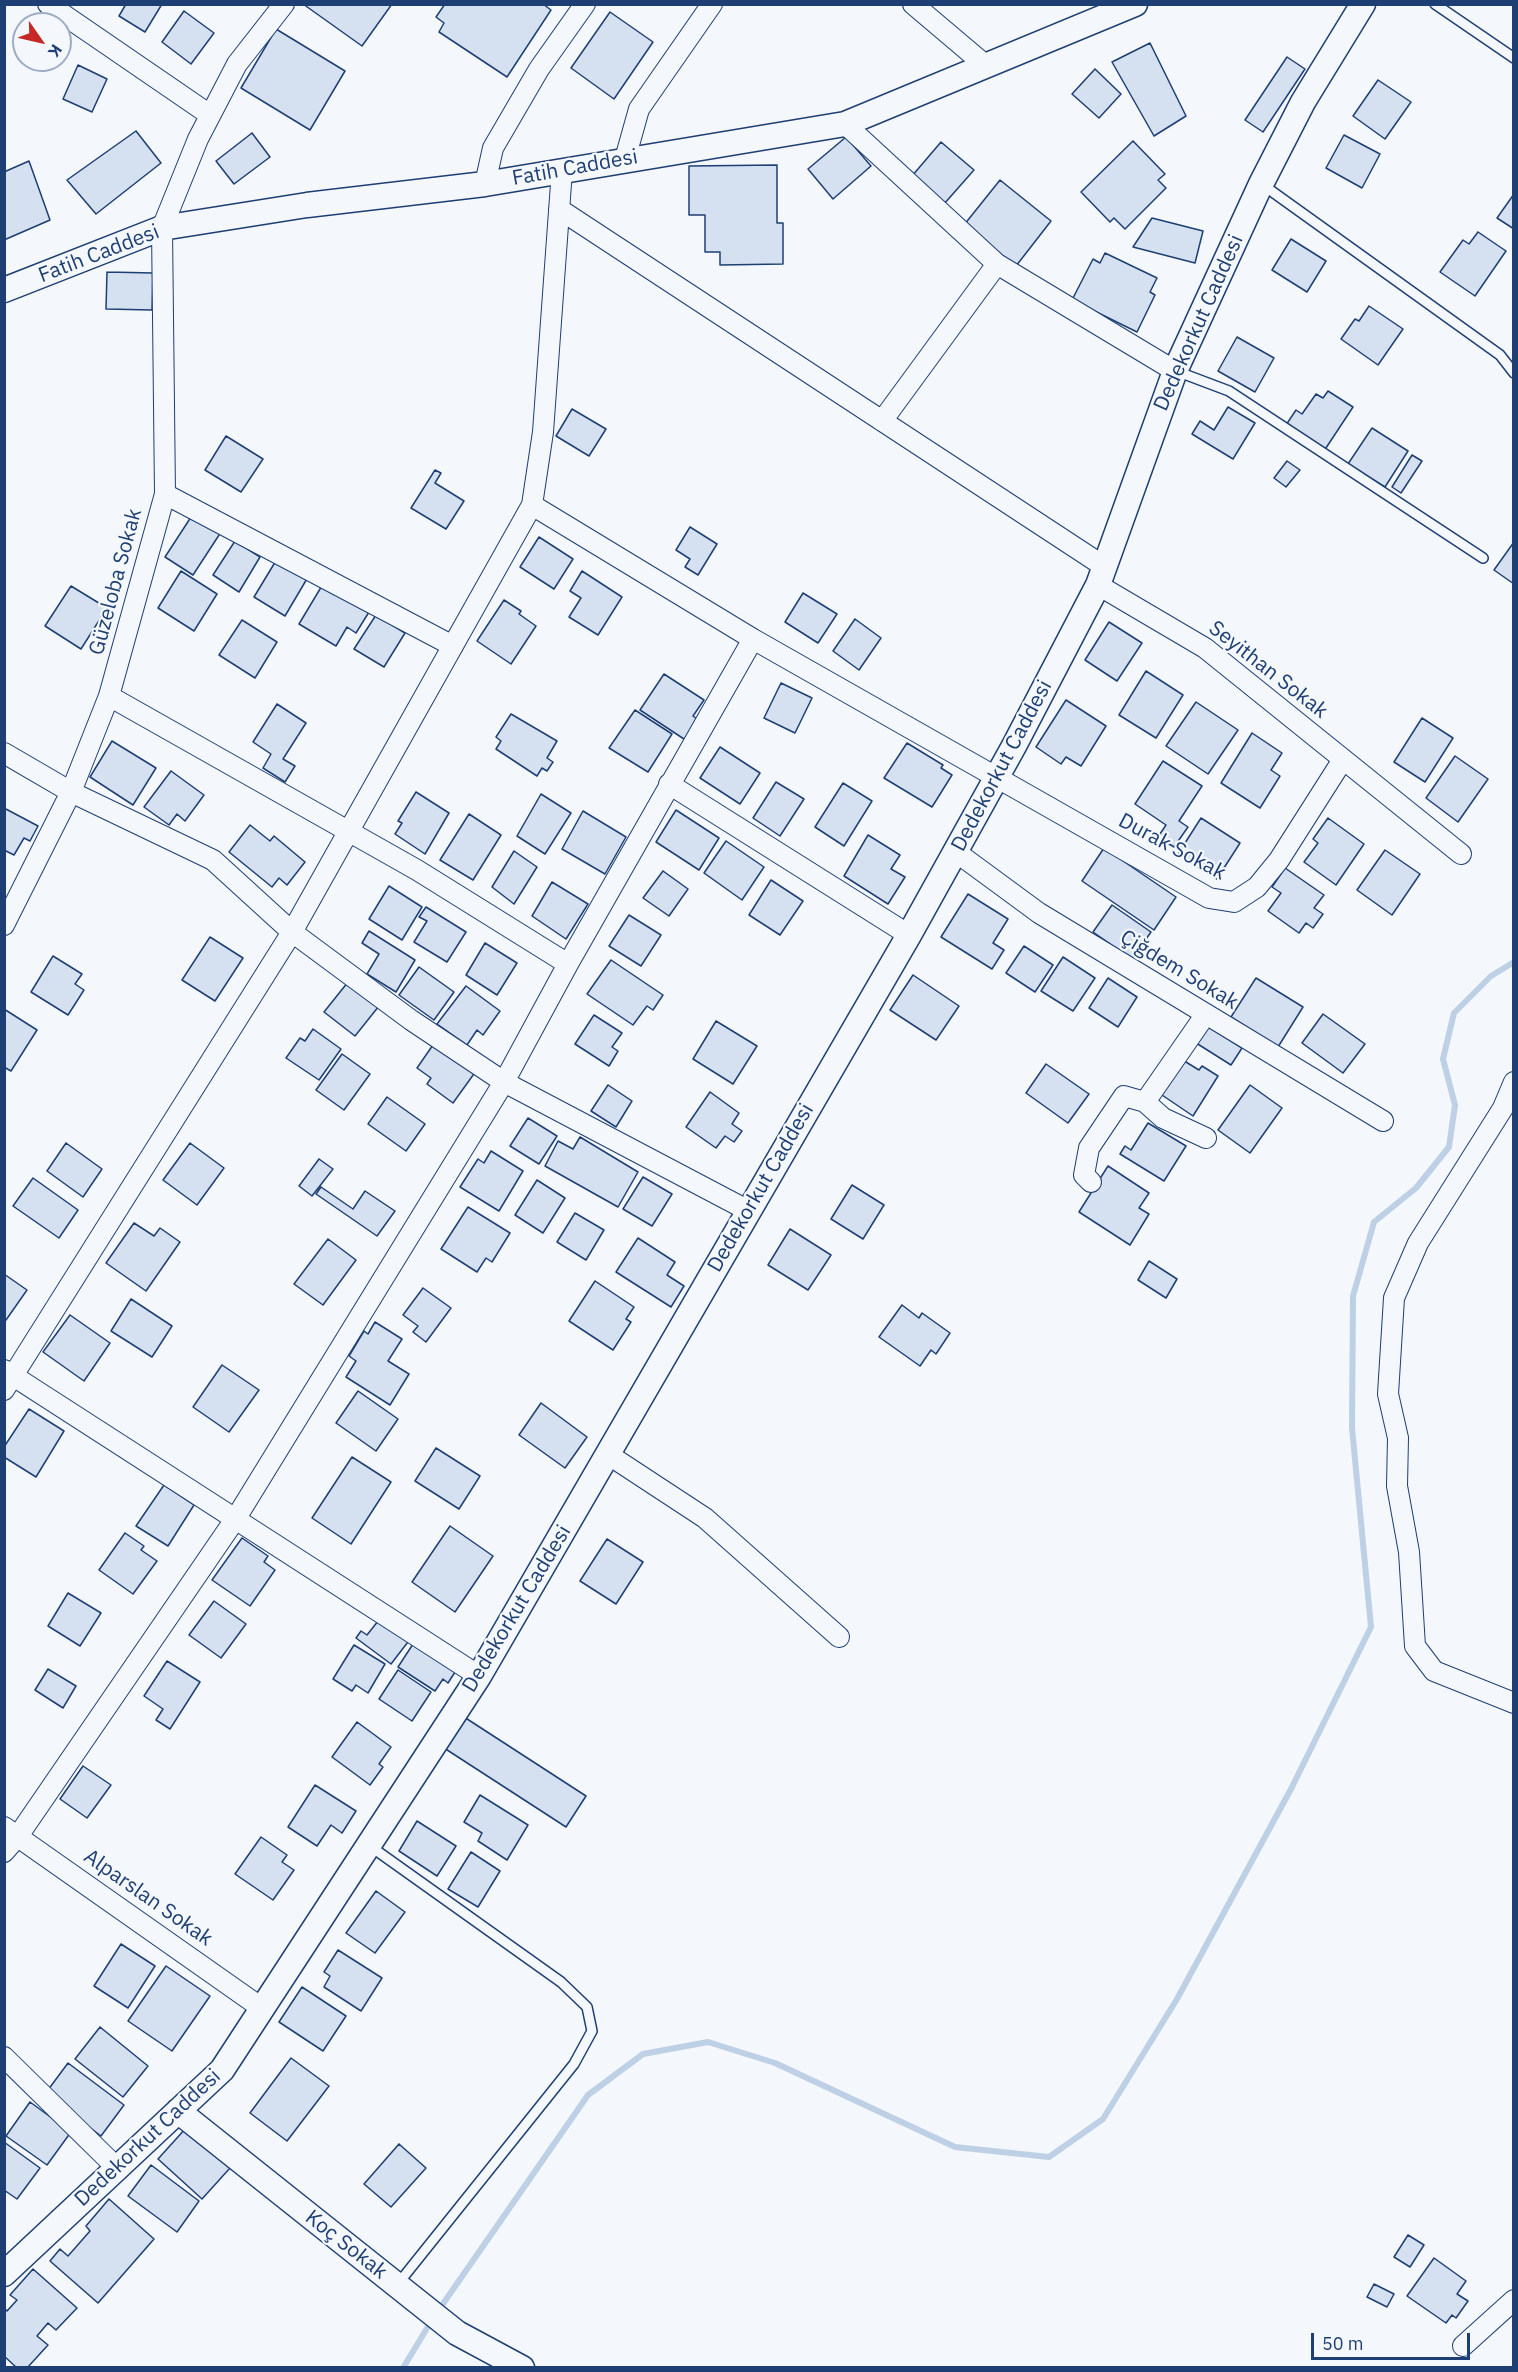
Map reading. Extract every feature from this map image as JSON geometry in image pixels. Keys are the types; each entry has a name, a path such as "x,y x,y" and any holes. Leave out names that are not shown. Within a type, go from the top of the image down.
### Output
{"street":[{"path":"48,4 210,115"},
{"path":"162,228 198,139 237,64 284,4"},
{"path":"485,184 493,148 539,69 585,4"},
{"path":"625,159 639,110 712,4"},
{"path":"913,4 985,65"},
{"name":"Fatih Caddesi","path":"4,290 162,228 308,205 485,184 845,124 985,65 1039,46 1135,4"},
{"name":"Dedekorkut Caddesi","path":"4,2274 222,2070 478,1676 609,1455 747,1210 956,852 1101,576 1175,371 1261,184 1303,102 1364,4"},
{"path":"845,124 997,264 1175,371"},
{"path":"478,1676 236,1518 8,1379 292,932 532,505 543,432 562,170"},
{"name":"Seyithan Sokak","path":"559,209 882,421 1205,648 1342,761 1461,854"},
{"name":"Güzeloba Sokak","path":"4,925 71,792 110,696 165,494 162,228"},
{"path":"882,421 997,264"},
{"path":"165,494 453,646"},
{"name":"Durak Sokak","path":"532,505 753,639 1209,898 1234,902 1257,887 1279,860 1342,761"},
{"path":"4,1852 11,1832 236,1518 504,1082 567,964 753,639"},
{"path":"110,696 348,831 567,964"},
{"path":"4,753 71,792 213,860 292,932 411,1020 504,1082 747,1210"},
{"path":"669,784 909,935"},
{"name":"Çiğdem Sokak","path":"956,852 1039,913 1383,1121"},
{"path":"1145,1102 1206,1014"},
{"path":"1514,1082 1503,1108 1419,1243 1394,1298 1388,1394 1398,1438 1397,1486 1409,1552 1415,1646 1434,1671 1476,1690 1514,1703"},
{"path":"1091,1182 1084,1175 1089,1148 1124,1096 1145,1102 1163,1118 1206,1138"},
{"path":"609,1455 705,1518 839,1637"},
{"name":"Alparslan Sokak","path":"11,1832 263,2009"},
{"path":"4,2057 117,2168"},
{"name":"Koç Sokak","path":"178,2111 457,2333 522,2367"},
{"path":"1463,2346 1514,2300"}],"lane":[{"path":"1435,4 1514,58"},
{"path":"1261,184 1500,355 1514,373"},
{"path":"1175,371 1229,391 1483,558"},
{"path":"369,1845 561,1982 587,2007 592,2031 574,2064 397,2285"}],"building":[{"path":"126,4 162,4 145,32 119,16"},
{"path":"303,4 392,4 362,46"},
{"path":"445,4 543,4 551,10 507,77 439,32 444,23 436,17"},
{"path":"184,11 214,33 191,64 162,42"},
{"path":"610,12 653,42 614,99 571,68"},
{"path":"276,29 345,71 310,130 241,88"},
{"path":"1150,43 1186,116 1154,136 1112,62"},
{"path":"1287,57 1305,69 1263,132 1245,120"},
{"path":"78,65 107,79 92,112 63,99"},
{"path":"1095,69 1121,94 1099,118 1072,94"},
{"path":"1378,80 1411,102 1385,139 1353,116"},
{"path":"136,131 161,163 96,214 67,180"},
{"path":"252,133 270,157 234,184 216,161"},
{"path":"1344,135 1380,154 1362,188 1326,168"},
{"path":"846,137 871,166 833,199 808,169"},
{"path":"1133,141 1165,174 1158,180 1166,188 1125,229 1114,218 1110,222 1081,192"},
{"path":"941,142 974,170 944,204 912,176"},
{"path":"29,161 50,220 4,240 4,172"},
{"path":"777,165 777,223 783,223 783,264 720,265 720,252 705,252 705,215 689,215 689,166"},
{"path":"1000,180 1051,221 1016,266 964,225"},
{"path":"1514,194 1514,229 1497,218"},
{"path":"1152,218 1203,231 1195,263 1133,247"},
{"path":"1478,232 1506,251 1475,296 1440,272 1463,240 1469,244"},
{"path":"1291,239 1326,261 1307,292 1272,270"},
{"path":"1105,253 1157,278 1150,292 1155,295 1137,332 1072,300 1093,259 1100,263"},
{"path":"107,272 153,273 152,310 106,309"},
{"path":"1369,306 1403,329 1378,365 1341,339 1355,319 1359,321"},
{"path":"1237,337 1274,358 1255,392 1218,371"},
{"path":"1328,391 1353,407 1324,451 1286,425 1296,410 1302,414 1316,394 1323,398"},
{"path":"1228,407 1255,423 1233,459 1192,434 1200,421 1214,430"},
{"path":"572,409 606,429 589,456 556,436"},
{"path":"1372,428 1408,451 1385,487 1348,464"},
{"path":"226,436 263,459 241,492 205,470"},
{"path":"1412,455 1422,461 1401,493 1392,487"},
{"path":"1287,461 1300,470 1286,487 1274,478"},
{"path":"435,470 441,473 435,483 464,501 446,529 411,508"},
{"path":"193,514 221,532 193,575 165,557"},
{"path":"690,527 717,544 698,575 685,567 690,559 676,550"},
{"path":"539,537 573,559 554,589 520,567"},
{"path":"235,541 260,557 239,592 213,575"},
{"path":"1514,542 1514,584 1494,570"},
{"path":"277,559 308,577 285,616 254,597"},
{"path":"181,571 217,594 194,631 158,608"},
{"path":"582,571 622,597 598,635 569,617 581,598 570,591"},
{"path":"323,584 369,612 356,633 347,627 336,646 299,624"},
{"path":"71,586 107,608 81,649 45,626"},
{"path":"803,593 837,614 818,643 785,622"},
{"path":"504,600 521,611 519,614 536,626 511,664 477,641"},
{"path":"376,615 405,633 384,667 354,649"},
{"path":"855,619 881,638 859,670 833,651"},
{"path":"242,620 277,642 255,678 219,655"},
{"path":"1109,622 1142,643 1117,681 1085,660"},
{"path":"1146,671 1183,695 1156,738 1119,715"},
{"path":"664,674 704,700 693,716 700,721 687,741 640,710"},
{"path":"781,683 812,698 795,733 764,718"},
{"path":"1066,700 1106,726 1081,766 1066,757 1061,764 1036,747"},
{"path":"1196,702 1238,730 1208,774 1166,746"},
{"path":"277,704 306,723 283,759 295,766 285,782 263,768 271,754 253,742"},
{"path":"635,710 672,734 648,772 609,748"},
{"path":"511,714 557,741 547,758 553,762 547,771 542,768 537,776 496,749 501,741 496,737"},
{"path":"1422,718 1453,738 1425,782 1394,762"},
{"path":"1252,733 1282,753 1271,770 1280,776 1260,808 1221,783"},
{"path":"112,741 156,768 133,805 90,777"},
{"path":"907,743 943,765 941,768 952,775 932,807 884,778"},
{"path":"720,747 760,773 740,804 700,778"},
{"path":"1455,756 1488,779 1458,822 1426,798"},
{"path":"1163,761 1202,786 1179,821 1188,827 1174,847 1158,837 1166,825 1135,804"},
{"path":"171,771 204,795 185,821 177,814 169,825 144,807"},
{"path":"776,782 804,799 780,836 753,818"},
{"path":"843,783 872,801 844,846 815,827"},
{"path":"416,792 449,813 425,854 395,834 402,823 398,821"},
{"path":"541,794 571,813 545,854 517,836"},
{"path":"4,808 38,826 30,841 24,838 14,855 4,850"},
{"path":"676,810 719,838 699,870 656,842"},
{"path":"583,811 626,837 605,874 562,849"},
{"path":"469,814 501,835 473,880 440,860"},
{"path":"1201,818 1240,843 1217,879 1178,854"},
{"path":"1328,818 1364,844 1336,885 1304,862 1318,843 1313,839"},
{"path":"250,825 270,841 274,836 305,862 287,885 279,878 272,887 229,852"},
{"path":"868,835 900,855 891,869 905,877 888,904 844,876"},
{"path":"726,841 764,867 742,900 704,873"},
{"path":"1104,848 1176,897 1154,930 1082,881"},
{"path":"1385,850 1420,874 1392,915 1357,890"},
{"path":"514,851 537,867 514,904 492,887"},
{"path":"1285,868 1324,895 1314,908 1323,914 1313,928 1306,923 1299,933 1268,911 1281,893 1272,887"},
{"path":"663,871 688,889 669,916 643,898"},
{"path":"771,880 803,901 780,935 749,915"},
{"path":"552,882 588,904 566,939 532,916"},
{"path":"389,886 422,907 402,940 369,919"},
{"path":"968,894 1008,919 993,943 1004,950 992,969 941,937"},
{"path":"1112,905 1151,932 1132,959 1093,932"},
{"path":"426,907 466,932 447,962 414,942 427,921 419,917"},
{"path":"629,915 661,935 641,966 609,946"},
{"path":"369,931 415,960 396,992 367,974 379,954 362,943"},
{"path":"210,937 243,958 215,1001 182,980"},
{"path":"485,943 517,963 497,995 466,975"},
{"path":"1024,946 1053,965 1035,992 1006,973"},
{"path":"53,956 82,974 75,984 84,990 68,1015 31,992"},
{"path":"1063,957 1095,978 1073,1011 1041,991"},
{"path":"611,960 663,995 653,1010 647,1006 633,1025 587,994"},
{"path":"419,967 454,992 434,1020 399,995"},
{"path":"913,975 959,1006 936,1040 890,1010"},
{"path":"352,977 383,1001 355,1036 324,1012"},
{"path":"1108,978 1137,997 1118,1027 1089,1008"},
{"path":"1256,978 1303,1007 1278,1047 1231,1017"},
{"path":"466,986 500,1011 483,1035 477,1030 467,1045 437,1024"},
{"path":"4,1009 37,1030 11,1071 4,1067"},
{"path":"1323,1014 1365,1044 1343,1073 1302,1043"},
{"path":"594,1015 622,1033 612,1047 618,1051 609,1066 575,1044"},
{"path":"716,1021 757,1046 733,1084 693,1059"},
{"path":"1204,1024 1242,1048 1231,1065 1193,1041"},
{"path":"313,1029 341,1049 319,1080 286,1058 300,1038 305,1041"},
{"path":"435,1042 476,1071 453,1103 427,1084 431,1078 417,1068"},
{"path":"342,1054 370,1074 344,1110 316,1090"},
{"path":"1181,1059 1199,1070 1202,1066 1218,1076 1193,1116 1159,1093"},
{"path":"1046,1064 1089,1094 1068,1123 1026,1093"},
{"path":"608,1085 632,1101 616,1127 591,1111"},
{"path":"1250,1085 1282,1108 1250,1153 1218,1130"},
{"path":"710,1092 739,1113 732,1124 742,1131 734,1142 725,1136 716,1148 686,1127"},
{"path":"387,1097 425,1124 406,1151 368,1124"},
{"path":"528,1118 557,1136 539,1164 510,1146"},
{"path":"1148,1123 1186,1146 1164,1181 1120,1154 1125,1146 1131,1150"},
{"path":"580,1137 638,1172 618,1207 545,1166 558,1141 573,1149"},
{"path":"66,1143 102,1169 83,1197 47,1171"},
{"path":"190,1143 224,1168 197,1205 163,1180"},
{"path":"491,1151 523,1171 499,1211 460,1187 478,1159 484,1163"},
{"path":"319,1159 333,1169 312,1196 299,1186"},
{"path":"1108,1166 1149,1193 1139,1208 1149,1214 1130,1245 1079,1212"},
{"path":"643,1177 672,1194 652,1226 623,1209"},
{"path":"33,1178 78,1210 59,1238 13,1206"},
{"path":"537,1180 565,1198 543,1233 515,1215"},
{"path":"852,1185 884,1205 863,1239 831,1219"},
{"path":"321,1187 353,1209 365,1191 395,1211 377,1236 316,1194"},
{"path":"468,1207 510,1233 492,1262 486,1258 477,1272 441,1249"},
{"path":"575,1213 604,1230 586,1260 557,1242"},
{"path":"134,1223 154,1236 160,1228 180,1242 146,1291 106,1263"},
{"path":"790,1229 831,1255 808,1290 768,1265"},
{"path":"638,1238 675,1262 667,1275 684,1286 671,1307 616,1272"},
{"path":"328,1239 356,1260 323,1305 294,1284"},
{"path":"1149,1261 1177,1279 1166,1298 1138,1280"},
{"path":"4,1274 27,1290 6,1320 4,1320"},
{"path":"595,1281 634,1307 626,1319 631,1322 613,1350 569,1321"},
{"path":"423,1288 451,1308 426,1342 413,1332 418,1326 403,1315"},
{"path":"131,1299 172,1326 152,1357 111,1331"},
{"path":"902,1305 919,1318 922,1313 950,1333 936,1354 931,1350 920,1366 879,1337"},
{"path":"70,1315 110,1343 84,1381 43,1352"},
{"path":"375,1322 402,1339 388,1361 409,1374 390,1405 346,1377 356,1361 349,1356 364,1331 368,1334"},
{"path":"222,1365 259,1390 229,1432 193,1407"},
{"path":"358,1391 398,1419 376,1451 336,1423"},
{"path":"541,1403 587,1437 565,1468 519,1435"},
{"path":"29,1409 64,1431 36,1477 4,1457 4,1447"},
{"path":"436,1448 480,1476 459,1509 415,1481"},
{"path":"352,1457 391,1482 351,1544 312,1518"},
{"path":"164,1485 194,1505 168,1546 136,1526"},
{"path":"450,1526 493,1556 455,1612 412,1582"},
{"path":"125,1533 144,1546 141,1550 157,1561 133,1594 99,1570"},
{"path":"242,1538 268,1556 264,1562 275,1570 250,1606 212,1580"},
{"path":"607,1539 643,1562 616,1604 580,1581"},
{"path":"68,1593 101,1613 80,1646 48,1626"},
{"path":"214,1601 246,1624 221,1658 189,1635"},
{"path":"382,1616 411,1638 391,1664 356,1638 361,1631 367,1635"},
{"path":"415,1641 457,1669 448,1683 443,1679 435,1691 398,1667"},
{"path":"354,1645 385,1664 368,1693 356,1685 352,1691 333,1679"},
{"path":"167,1661 200,1682 170,1729 156,1720 163,1709 144,1696"},
{"path":"48,1669 76,1686 63,1708 35,1690"},
{"path":"398,1670 431,1692 412,1721 379,1699"},
{"path":"461,1715 586,1796 566,1827 441,1746"},
{"path":"357,1722 391,1747 379,1764 383,1767 370,1785 332,1757"},
{"path":"83,1766 111,1785 87,1818 60,1799"},
{"path":"315,1785 356,1811 342,1833 331,1825 317,1846 288,1827"},
{"path":"480,1795 528,1825 507,1860 478,1841 482,1833 464,1822"},
{"path":"417,1821 456,1846 437,1876 399,1851"},
{"path":"261,1837 287,1855 282,1862 294,1870 273,1900 235,1874"},
{"path":"471,1852 500,1871 478,1907 448,1889"},
{"path":"376,1891 405,1912 375,1953 346,1933"},
{"path":"121,1944 155,1966 128,2008 94,1986"},
{"path":"338,1950 382,1978 361,2011 324,1987 330,1976 324,1972"},
{"path":"166,1966 210,1996 172,2051 128,2021"},
{"path":"302,1987 346,2016 323,2051 279,2022"},
{"path":"100,2027 148,2066 123,2097 75,2059"},
{"path":"291,2058 329,2086 287,2141 250,2113"},
{"path":"68,2063 124,2105 101,2136 45,2094"},
{"path":"30,2102 71,2132 47,2165 6,2136"},
{"path":"186,2128 230,2168 202,2199 158,2159"},
{"path":"4,2142 40,2168 17,2199 4,2190"},
{"path":"399,2144 426,2168 391,2207 364,2184"},
{"path":"151,2165 199,2201 177,2232 128,2196"},
{"path":"109,2199 154,2239 98,2303 50,2261 60,2249 68,2256 90,2231 86,2226"},
{"path":"1408,2235 1424,2245 1410,2267 1394,2257"},
{"path":"1434,2258 1466,2281 1457,2294 1468,2301 1456,2318 1452,2315 1446,2323 1407,2296"},
{"path":"33,2269 77,2308 56,2330 48,2323 37,2336 48,2345 27,2368 17,2368 4,2356 4,2308 7,2311 17,2300 10,2295"},
{"path":"1374,2284 1394,2294 1387,2307 1367,2297"}],"waterway":[{"path":"438,2311 588,2095 643,2054 708,2042 775,2063 955,2147 1049,2157 1103,2119 1177,1999 1291,1789 1371,1627 1352,1428 1353,1296 1374,1222 1416,1188 1449,1147 1455,1105 1443,1059 1454,1013 1491,976 1514,962"},
{"path":"403,2368 432,2320"}]}
